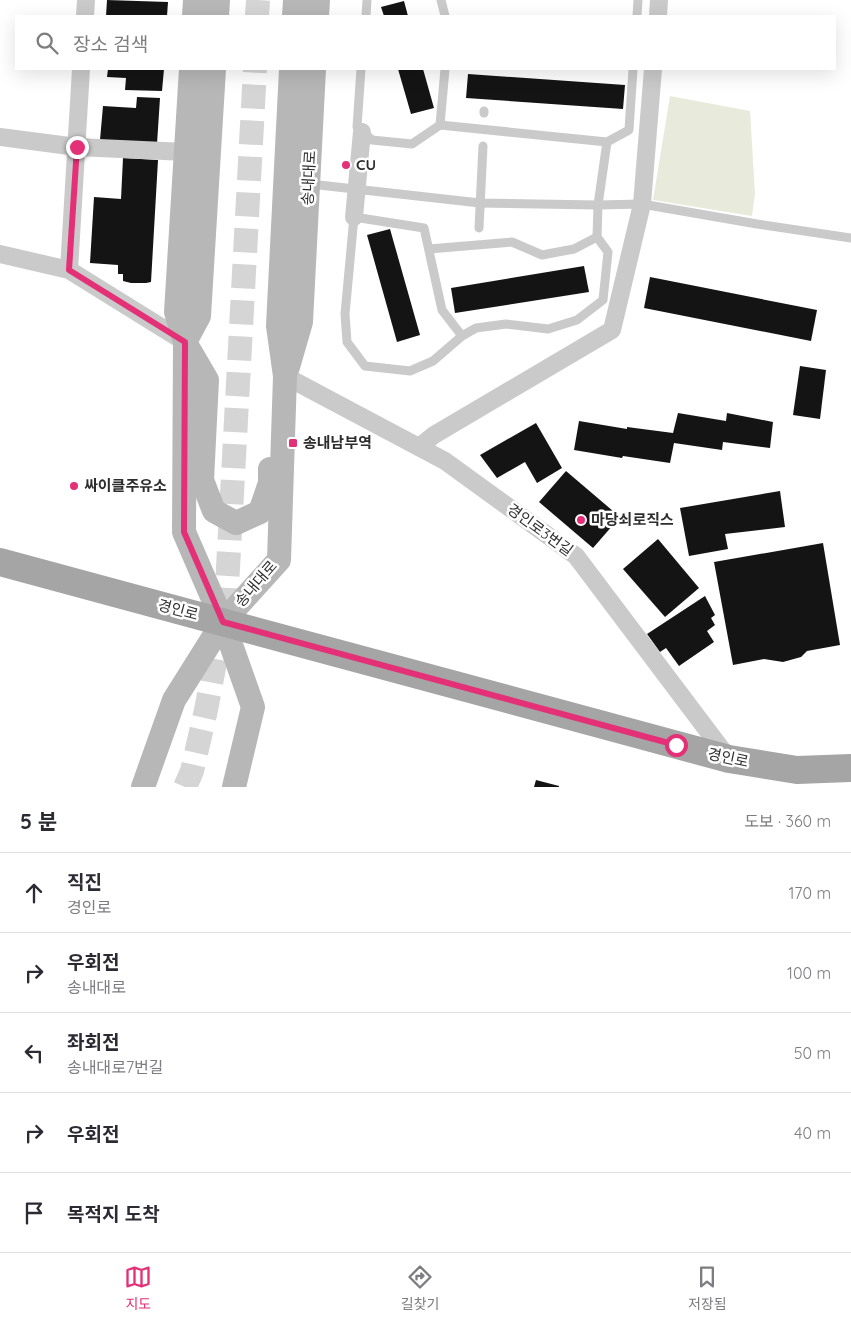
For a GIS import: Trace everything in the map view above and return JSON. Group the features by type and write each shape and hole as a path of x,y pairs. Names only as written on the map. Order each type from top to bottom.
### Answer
{"main road":[{"name":"경인로","path":"0,562 729,759 797,770 851,768"}],"street":[{"path":"84,15 86,0"},
{"path":"194,15 195,0"},
{"path":"217,15 218,0"},
{"path":"294,15 295,0"},
{"path":"317,15 318,0"},
{"path":"658,15 659,0"},
{"path":"69,270 81,70"},
{"name":"송내대로","path":"191,70 176,312 185,342 184,532 223,622 279,560 285,376 278,326 292,70"},
{"name":"송내대로","path":"185,342 199,316 214,70"},
{"name":"송내대로","path":"285,376 301,322 314,70"},
{"path":"419,448 434,434 612,330 642,204 653,70"},
{"path":"354,216 362,132"},
{"path":"0,137 77,147 186,152"},
{"path":"0,254 69,270 185,342 207,380 202,480 214,511 236,523 260,512 270,483 273,396 285,376"},
{"name":"경인로3번길","path":"285,376 445,461 576,556 729,759"},
{"path":"142,787 174,700 223,622"},
{"path":"223,622 253,707 234,787"}],"lane":[{"path":"366,15 367,0"},
{"path":"441,0 445,15"},
{"path":"637,15 638,0"},
{"path":"361,70 357,127 372,140 412,144 440,125 607,142 629,130 633,70"},
{"path":"440,125 445,70"},
{"path":"462,336 442,310 424,228 354,216 345,314 347,342 365,366 410,371 433,361 462,336 476,328 506,324 548,329 577,320 603,300 608,252 597,238 598,205 607,142"},
{"path":"479,228 482,146"},
{"path":"308,184 480,203 642,204 851,238"},
{"path":"428,250 512,242 542,255 574,248 597,238"}],"green space":[{"path":"670,96 750,111 755,194 752,216 653,200"}],"building":[{"path":"107,0 168,2 167,15 106,15"},
{"path":"404,1 408,15 384,15 381,7"},
{"path":"108,70 164,70 162,91 125,90 126,78 107,77"},
{"path":"398,70 423,70 434,108 411,114"},
{"path":"468,74 625,85 623,109 466,98"},
{"path":"137,97 160,98 157,144 100,140 103,106 136,108"},
{"path":"123,158 158,160 151,282 131,283 123,281 123,274 118,274 118,265 90,263 94,197 121,199"},
{"path":"390,229 420,335 397,342 367,235"},
{"path":"584,266 589,292 455,313 451,288"},
{"path":"650,277 817,310 811,341 644,308"},
{"path":"800,366 826,370 820,419 793,415"},
{"path":"678,413 726,421 727,413 773,422 770,448 723,442 722,450 674,443 670,463 574,450 579,421 627,429 627,427 673,433"},
{"path":"536,423 562,468 537,483 525,462 497,478 480,455"},
{"path":"566,471 620,517 593,548 539,502"},
{"path":"780,491 785,527 725,534 728,549 689,556 680,508"},
{"path":"658,539 699,588 665,617 623,569"},
{"path":"823,543 840,645 807,651 801,657 783,662 764,659 733,665 714,562"},
{"path":"705,596 715,615 711,618 715,625 707,631 714,642 679,666 666,648 660,652 647,634"},
{"path":"536,780 559,786 559,787 534,787"}],"tunnel":[{"path":"257,15 258,0"},
{"path":"185,787 192,771 206,710 226,605 255,70"}],"place":[{"name":"CU","path":"346,165"},
{"name":"송내남부역","path":"293,443"},
{"name":"싸이클주유소","path":"74,486"},
{"name":"마당쇠로직스","path":"581,520"}],"route":[{"path":"77,147 69,270 185,342 184,532 223,622 676,745"}]}
